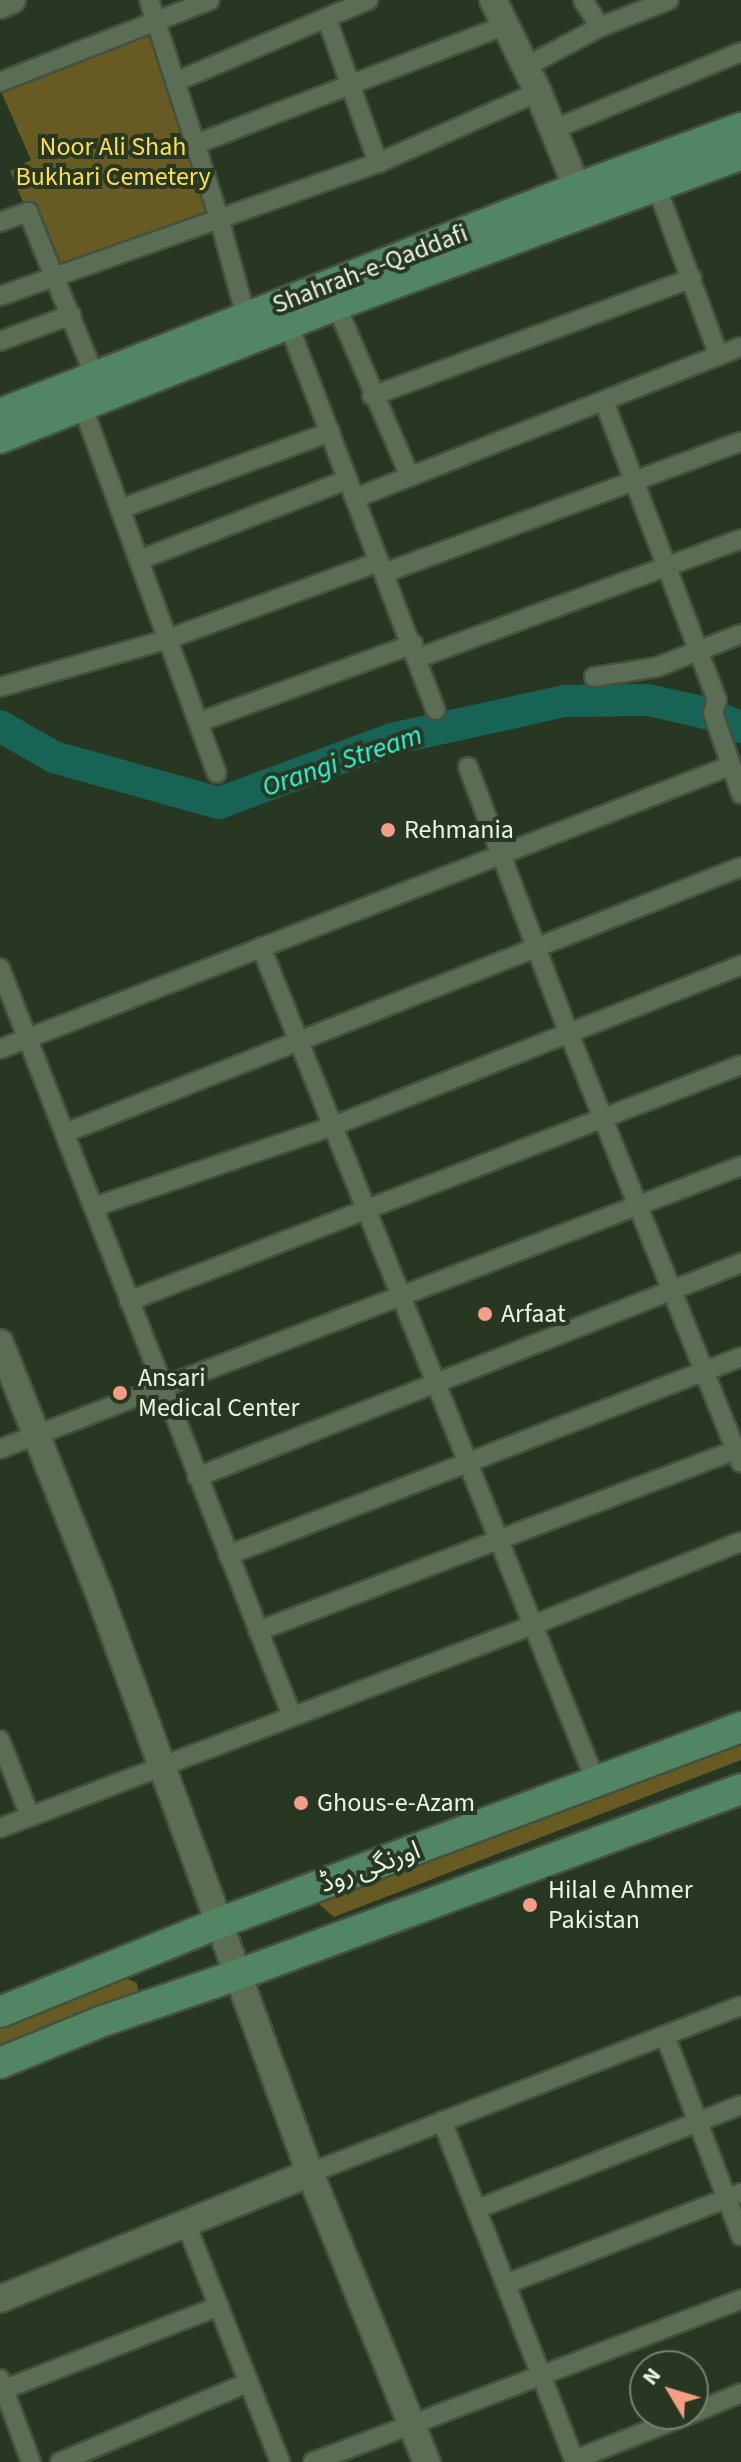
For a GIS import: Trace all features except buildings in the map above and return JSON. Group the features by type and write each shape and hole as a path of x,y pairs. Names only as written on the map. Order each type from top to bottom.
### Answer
{"main road":[{"path":"0,5 12,0"},
{"path":"493,0 538,92 577,188"},
{"name":"Shahrah-e-Qaddafi","path":"0,414 577,188 741,128"},
{"name":"Shahrah-e-Qaddafi","path":"0,438 336,305 741,154"},
{"path":"0,1343 222,1922 310,2173 427,2462"},
{"name":"اورنگی روڈ","path":"0,2012 222,1922 741,1727"},
{"path":"0,2063 100,2022 240,1974 741,1789"},
{"path":"0,2299 310,2173"}],"street":[{"path":"149,0 219,218 246,317"},
{"path":"0,82 210,0"},
{"path":"175,82 368,0"},
{"path":"583,0 600,27"},
{"path":"525,67 600,27 669,0"},
{"path":"327,19 378,163"},
{"path":"196,144 504,26"},
{"path":"552,130 741,52"},
{"path":"0,296 378,163 538,92"},
{"path":"656,185 719,356"},
{"path":"0,222 28,212 95,377"},
{"path":"372,396 692,278"},
{"path":"336,305 372,396 410,477"},
{"path":"0,341 71,315"},
{"path":"289,326 436,710"},
{"path":"355,498 741,347"},
{"path":"604,401 717,700 713,713 741,794"},
{"path":"82,405 217,773"},
{"path":"120,509 330,432"},
{"path":"0,687 168,639 635,482 741,442"},
{"path":"139,560 346,480"},
{"path":"199,722 741,539"},
{"path":"594,677 657,667 741,634"},
{"path":"258,1631 498,1540 739,1454 568,1031 468,767"},
{"path":"0,1049 501,854 732,771"},
{"path":"65,1133 741,867"},
{"path":"261,947 596,1782"},
{"path":"94,1207 333,1126 741,965"},
{"path":"0,968 292,1716"},
{"path":"129,1301 365,1207 741,1065"},
{"path":"0,1449 741,1166"},
{"path":"197,1477 741,1263"},
{"path":"228,1555 741,1357"},
{"path":"0,1828 533,1625 741,1542"},
{"path":"1,1744 30,1816"},
{"path":"310,2173 741,2006"},
{"path":"665,2035 698,2122 734,2196 741,2236"},
{"path":"477,2209 741,2105"},
{"path":"442,2121 574,2461 650,2430"},
{"path":"506,2284 734,2196"},
{"path":"186,2224 280,2462"},
{"path":"313,2462 741,2299"},
{"path":"31,2462 1,2386 219,2306"},
{"path":"60,2462 249,2382"},
{"path":"709,2406 741,2393"}],"green space":[{"name":"Noor Ali Shah Bukhari Cemetery","path":"154,24 219,218 54,276 10,171 31,160 0,89"},
{"path":"741,1735 741,1760 334,1917 320,1905 323,1898"},
{"path":"122,1977 137,1983 138,1991 131,1998 0,2048 0,2024"}],"waterway":[{"name":"Orangi Stream","path":"0,726 54,757 219,803 392,739 565,701 648,700 706,713 741,727"}],"place":[{"name":"Rehmania","path":"388,830"},
{"name":"Arfaat","path":"485,1314"},
{"name":"Ansari Medical Center","path":"120,1393"},
{"name":"Ghous-e-Azam","path":"301,1803"},
{"name":"Hilal e Ahmer Pakistan","path":"530,1905"}]}
